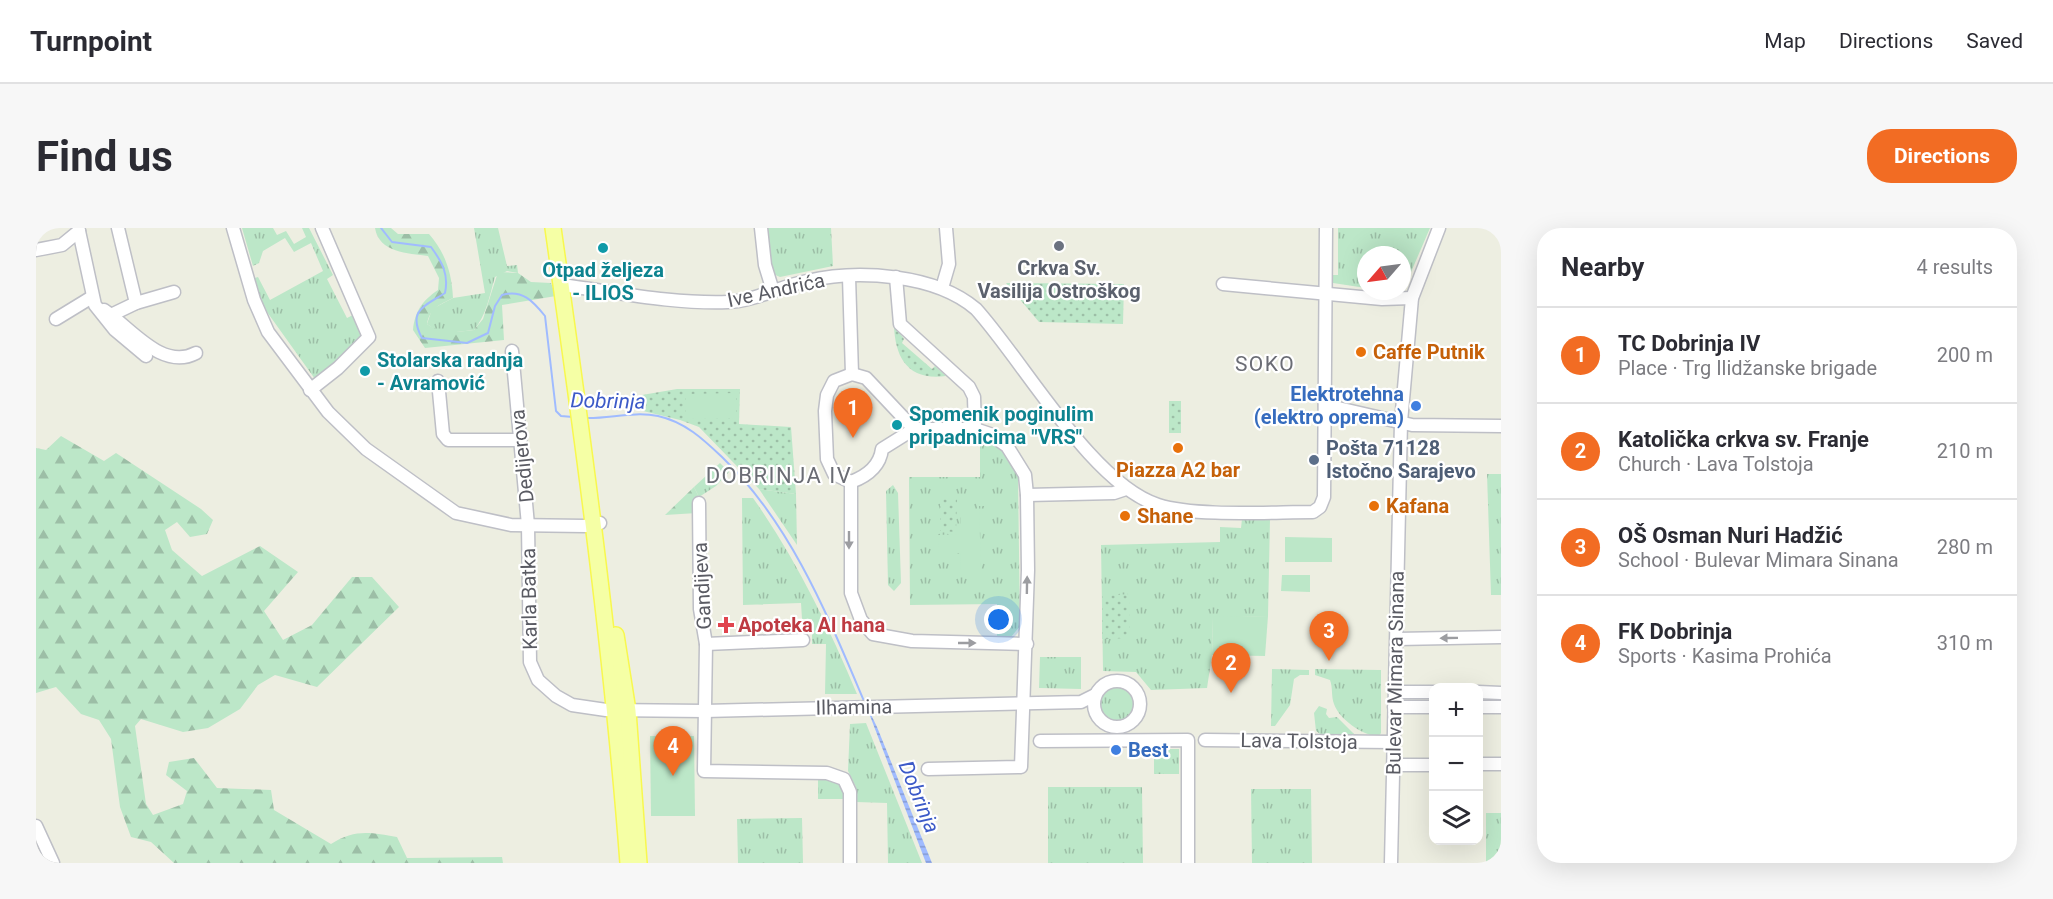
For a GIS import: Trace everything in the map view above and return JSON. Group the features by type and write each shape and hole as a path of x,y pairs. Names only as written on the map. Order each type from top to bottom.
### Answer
{"main road":[{"path":"553,228 580,430 596,524 639,863"},
{"path":"621,711 628,863"}],"street":[{"path":"118,228 136,303"},
{"path":"233,228 260,316 280,350 346,432 456,513 493,523 596,524"},
{"path":"310,390 338,368 369,337 322,228"},
{"path":"761,228 765,265 773,291"},
{"path":"942,288 949,264 946,228"},
{"path":"1326,228 1325,405 1412,425 1501,426"},
{"name":"Bulevar Mimara Sinana","path":"1391,863 1401,423 1412,298 1439,228"},
{"path":"36,250 62,245 80,229"},
{"path":"80,229 94,301 115,330 146,356"},
{"path":"849,277 852,374"},
{"name":"Ive Andrića","path":"561,285 702,302 730,302 810,280 849,277 896,277 942,288 965,300 976,309 1100,466 1125,489 1151,502 1180,510 1315,511 1320,507 1324,497 1325,405"},
{"path":"896,277 900,324 969,387 974,397 975,429"},
{"path":"1223,284 1382,299 1412,298"},
{"path":"111,315 136,303 174,292"},
{"path":"94,301 165,357 182,359 196,352"},
{"path":"56,319 94,301"},
{"name":"Dedijerova","path":"512,351 528,525"},
{"path":"851,482 838,477 828,466 825,411 831,384 838,378 852,374 873,383 882,397 915,429"},
{"path":"438,381 443,434 448,440 519,441"},
{"path":"851,482 874,468 880,459 882,449 915,429 975,429 997,438 1013,452 1025,475 1027,495 1026,644 1022,767 928,769"},
{"path":"851,482 851,593 861,620 873,634 912,641 1026,644"},
{"path":"1027,495 1114,494 1125,489"},
{"name":"Gandijeva","path":"699,503 700,609 706,644 803,640"},
{"name":"Karla Batka","path":"528,525 527,607 530,662 533,671 547,689 572,705 621,711"},
{"path":"1397,639 1501,637"},
{"path":"706,644 704,771 827,773 844,779 850,792 850,863"},
{"path":"1094,710 1095,695 1099,688 1110,681 1129,683 1140,698 1138,714 1146,737"},
{"path":"1395,692 1429,692"},
{"path":"1483,692 1501,693"},
{"name":"Ilhamina","path":"621,711 1081,702 1095,695"},
{"path":"1081,702 1094,710 1106,725 1125,726 1146,737"},
{"path":"1394,707 1429,707"},
{"path":"1483,707 1501,707"},
{"path":"1125,726 1138,714"},
{"path":"1040,741 1146,737 1188,740 1188,863"},
{"name":"Lava Tolstoja","path":"1205,740 1394,742"},
{"path":"1483,764 1501,764"},
{"path":"1393,765 1429,765"},
{"path":"36,826 52,863"}],"green space":[{"path":"242,228 273,228 277,235 286,231 294,244 306,237 302,228 309,228 333,275 327,279 347,318 353,315 362,332 359,341 315,379 262,305 252,279 258,277 270,300 323,271 311,243 294,252 285,238 263,251 259,263 253,266"},
{"path":"375,228 391,228 398,234 429,234 439,248 449,272 453,298 439,305 430,314 427,324 438,330 449,332 474,330 483,319 498,272 518,273 531,282 551,283 556,296 502,305 504,340 425,348 413,330 414,323 420,307 438,290 439,278 428,256 388,247 382,243"},
{"path":"474,228 498,228 507,266 517,265 518,273 507,271 495,277 485,311 474,330 448,333 437,331 427,324 432,309 453,298 485,293"},
{"path":"767,228 831,228 833,266 780,277 773,274"},
{"path":"1338,228 1430,228 1411,272 1411,246 1357,246 1357,287 1333,283 1332,275 1338,275"},
{"path":"1006,283 1124,284 1123,324 1039,322"},
{"path":"894,325 904,339 902,343 932,369 935,366 946,376 922,375 906,365 897,348"},
{"path":"677,389 740,389 739,424 791,427 796,494 759,489 699,427 639,410 642,395"},
{"path":"736,393 736,418 686,419 686,394"},
{"path":"1169,401 1181,401 1181,433 1169,433"},
{"path":"61,436 104,461 116,453 201,509 213,520 207,534 190,537 177,522 165,530 172,550 202,576 260,546 298,572 264,611 283,640 312,625 352,577 372,577 399,607 317,687 275,675 258,685 240,709 208,728 183,732 141,719 135,726 146,804 153,815 183,804 187,791 166,775 169,762 194,758 217,788 271,790 274,810 331,844 355,834 379,834 397,837 407,858 502,857 503,863 174,863 151,842 131,837 120,807 111,739 99,720 81,714 56,687 36,693 36,448 46,450"},
{"path":"980,436 994,440 1005,450 1018,477 1020,626 1011,637 997,637 997,604 910,605 909,477 980,477"},
{"path":"720,463 729,472 716,486 699,497 694,487"},
{"path":"1487,474 1501,474 1501,595 1491,595"},
{"path":"893,485 898,493 901,583 894,591 888,585 886,491"},
{"path":"977,486 991,486 992,506 979,506 981,569 961,570 960,553 939,553 938,535 961,534 961,515 977,515"},
{"path":"694,487 699,497 697,513 665,515"},
{"path":"759,489 796,494 797,545"},
{"path":"940,497 957,497 956,532 940,531"},
{"path":"742,498 753,498 769,521 823,618 857,694 825,694 826,644 812,644 812,619 802,619 801,603 743,605"},
{"path":"1242,519 1270,519 1268,616 1213,618 1212,655 1207,688 1151,690 1136,672 1103,671 1101,545 1220,542 1220,527 1241,528"},
{"path":"1285,537 1332,538 1332,562 1285,562"},
{"path":"1282,575 1310,575 1310,592 1281,591"},
{"path":"1129,594 1130,638 1102,639 1102,596"},
{"path":"1268,616 1265,656 1212,655 1213,617"},
{"path":"1040,657 1081,657 1081,689 1039,688"},
{"path":"1272,669 1309,670 1309,675 1300,675 1294,679 1290,705 1275,726 1271,726"},
{"path":"1315,669 1381,670 1381,733 1379,736 1366,734 1346,721 1334,704 1330,680 1315,675"},
{"path":"1118,687 1130,692 1135,704 1130,716 1118,721 1106,716 1101,704 1106,692"},
{"path":"1319,706 1327,709 1326,714 1329,718 1337,717 1354,734 1323,736 1316,731 1314,713"},
{"path":"866,723 922,863 888,863 887,803 856,802 856,787 848,771 850,724"},
{"path":"650,736 694,736 695,816 651,816"},
{"path":"1154,749 1179,749 1179,774 1154,774"},
{"path":"818,776 841,781 846,796 843,799 818,799"},
{"path":"1048,787 1142,787 1143,863 1048,863"},
{"path":"1251,789 1311,789 1312,863 1252,863"},
{"path":"1486,813 1501,813 1501,863 1486,863"},
{"path":"802,818 803,863 738,863 737,819"}],"water":[{"name":"Dobrinja","path":"864,700 877,727 932,863 926,863"}],"waterway":[{"name":"Dobrinja","path":"381,228 392,242 431,247 444,269 445,293 425,306 417,315 416,321 422,338 467,343 488,333 495,306 502,295 521,295 536,306 545,316 556,411 561,416 573,417"},
{"name":"Dobrinja","path":"585,418 639,414 658,416 677,422 693,432 722,457 768,511 805,571 864,701"}],"place":[{"name":"Crkva Sv. Vasilija Ostroškog","path":"1059,246"},
{"name":"Otpad željeza - ILIOS","path":"603,248"},
{"name":"Caffe Putnik","path":"1361,352"},
{"name":"Stolarska radnja - Avramović","path":"365,371"},
{"name":"Elektrotehna (elektro oprema)","path":"1416,406"},
{"name":"Spomenik poginulim pripadnicima \"VRS\"","path":"897,425"},
{"name":"TC Dobrinja IV","path":"853,438"},
{"name":"Piazza A2 bar","path":"1178,448"},
{"name":"Pošta 71128 Istočno Sarajevo","path":"1314,460"},
{"name":"Kafana","path":"1374,506"},
{"name":"Shane","path":"1125,516"},
{"name":"Apoteka Al hana","path":"726,625"},
{"name":"OŠ Osman Nuri Hadžić","path":"1329,661"},
{"name":"Katolička crkva sv. Franje","path":"1231,693"},
{"name":"Best","path":"1116,750"},
{"name":"FK Dobrinja","path":"673,776"}],"district":[{"name":"SOKO","path":"1265,364"},
{"name":"DOBRINJA IV","path":"779,475"}]}
